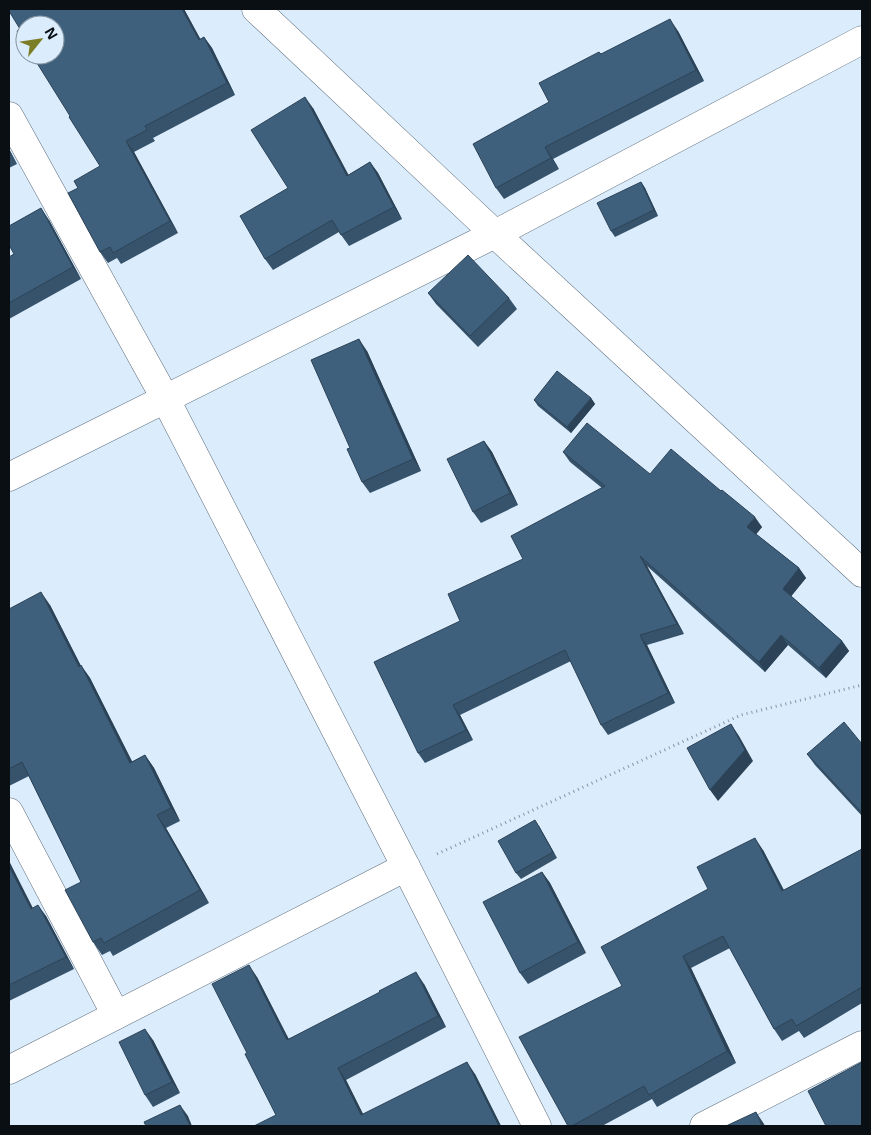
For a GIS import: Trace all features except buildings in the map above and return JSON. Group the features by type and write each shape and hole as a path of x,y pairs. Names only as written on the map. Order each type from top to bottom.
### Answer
{"street":[{"path":"256,9 495,234 862,573"},
{"path":"9,477 495,234 862,40"},
{"path":"9,116 165,398 537,1126"},
{"path":"9,812 116,1015"},
{"path":"9,1070 406,867"},
{"path":"704,1126 862,1045"}],"path":[{"path":"406,867 741,715 862,685"}]}
